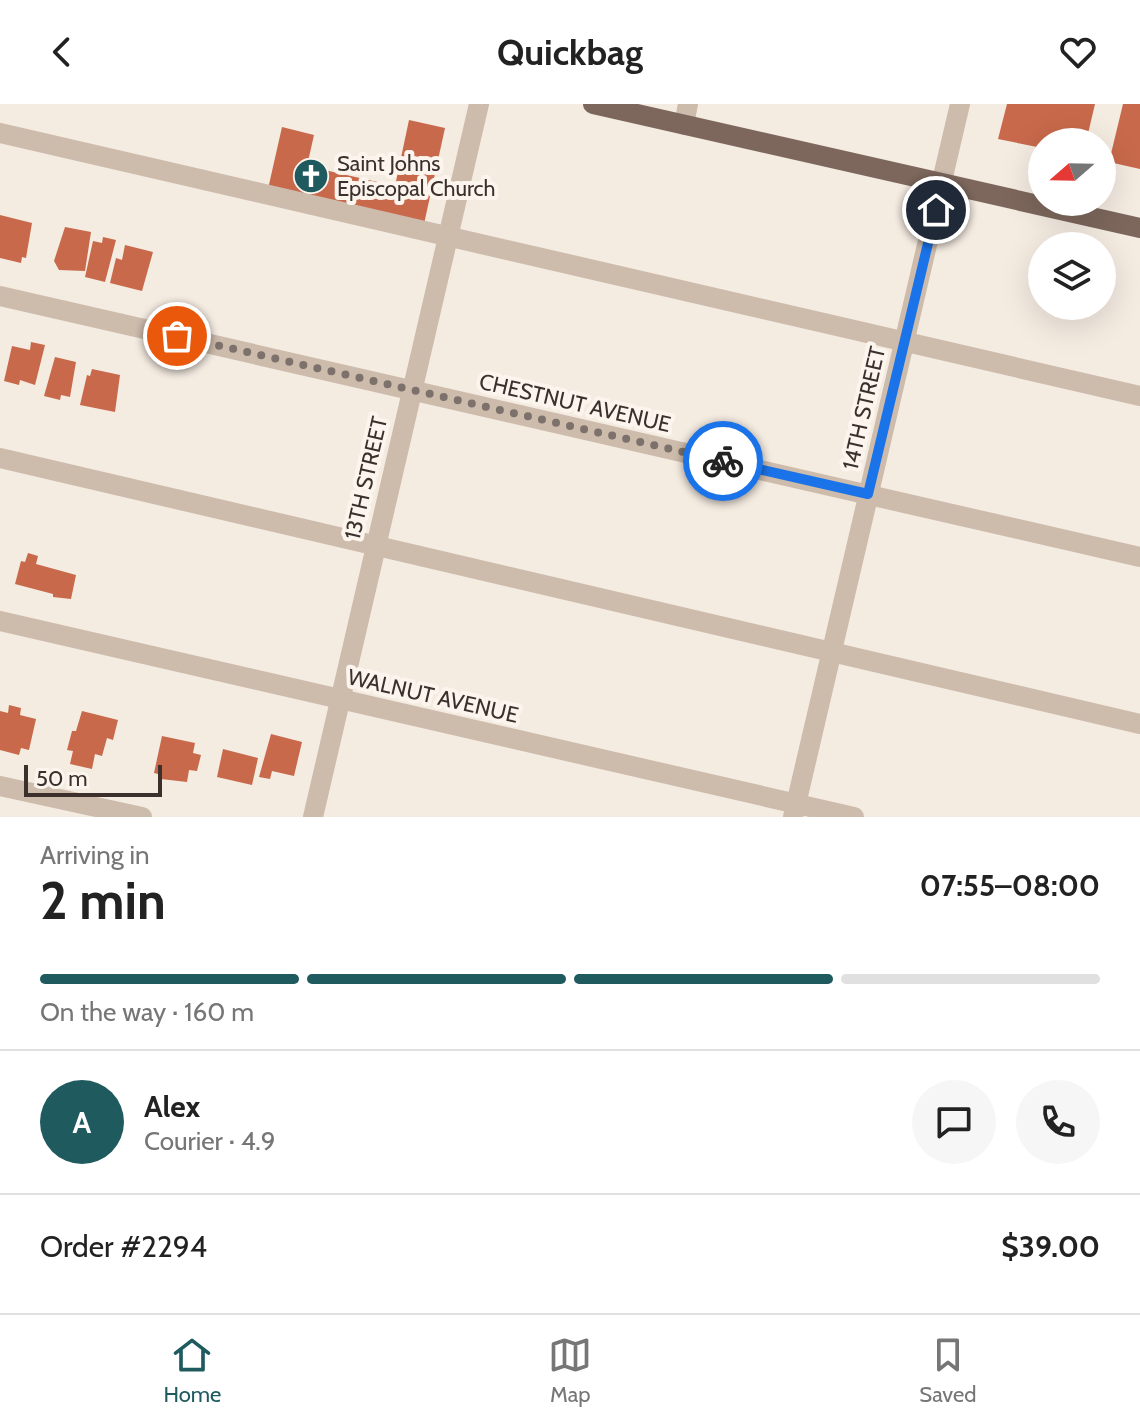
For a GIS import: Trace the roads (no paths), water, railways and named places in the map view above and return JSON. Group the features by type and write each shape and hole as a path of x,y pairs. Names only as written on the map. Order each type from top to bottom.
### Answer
{"main road":[{"path":"593,104 1140,228"}],"street":[{"name":"13TH STREET","path":"313,817 479,104"},
{"path":"684,125 688,104"},
{"name":"14TH STREET","path":"794,810 960,104"},
{"path":"0,133 1140,396"},
{"name":"CHESTNUT AVENUE","path":"0,296 1140,557"},
{"path":"0,458 1140,724"},
{"name":"WALNUT AVENUE","path":"0,621 794,810 854,817"},
{"path":"0,786 142,817"}],"place":[{"name":"Saint Johns Episcopal Church","path":"311,176"}]}
